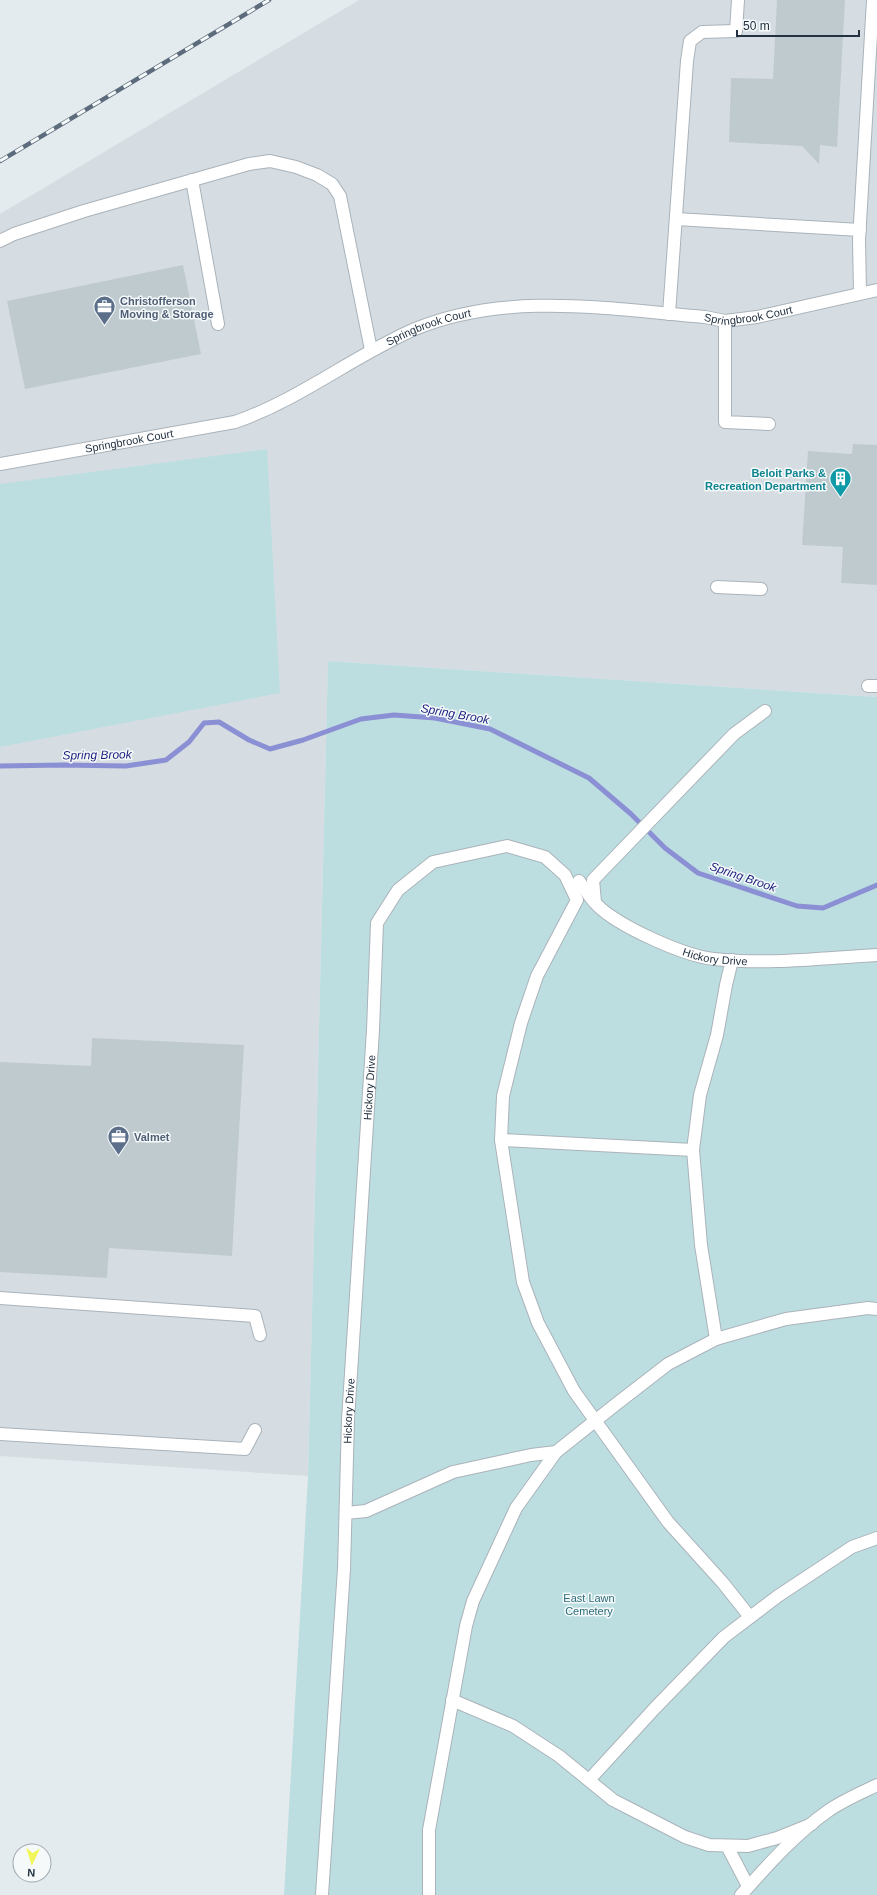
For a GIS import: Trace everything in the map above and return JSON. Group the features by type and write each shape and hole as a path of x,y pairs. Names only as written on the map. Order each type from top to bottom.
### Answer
{"street":[{"path":"669,314 687,61 690,41 702,32 736,31 738,0"},
{"path":"860,293 860,230 873,0"},
{"path":"0,241 14,234 84,211 248,164 270,161 310,172 332,184 340,196 371,350"},
{"path":"192,180 218,324"},
{"path":"676,220 860,230"},
{"name":"Springbrook Court","path":"0,464 235,422 260,413 371,350 416,329 449,318 477,311 508,306 535,304 669,314 725,321 757,317 877,290"},
{"path":"725,321 725,422 769,424"},
{"path":"717,587 762,589"},
{"path":"595,904 593,880 734,734 765,711"},
{"name":"Hickory Drive","path":"322,1895 344,1569 348,1420 374,1030 377,923 398,890 433,862 507,846 545,857 565,875 577,900 537,976 520,1023 503,1096 501,1140"},
{"name":"Hickory Drive","path":"579,880 595,904 632,930 712,959 772,960 877,955"},
{"path":"716,1339 701,1245 692,1150 700,1095 717,1035 732,960"},
{"path":"692,1150 501,1140 526,1289 538,1324 574,1391 668,1522 723,1583 750,1617"},
{"path":"0,1298 255,1316 260,1335"},
{"path":"429,1895 429,1830 466,1626 473,1601 516,1508 556,1452 668,1364 716,1339 786,1319 877,1309"},
{"path":"0,1434 245,1449 255,1430"},
{"path":"346,1509 366,1511 453,1472 531,1455 556,1452"},
{"path":"589,1780 655,1708 718,1643 778,1596 852,1547 877,1538"},
{"path":"452,1700 513,1726 559,1756 613,1800 685,1837 709,1844 748,1846 777,1838 812,1824"},
{"path":"727,1846 745,1891 765,1868 828,1811 877,1785"}],"shaded area":[{"path":"359,0 877,0 877,697 328,661 308,1476 0,1456 0,214"}],"green space":[{"path":"267,449 280,693 0,747 0,484"},
{"name":"East Lawn Cemetery","path":"328,661 877,697 877,1895 284,1895 308,1476"}],"building":[{"path":"777,0 845,0 837,147 820,145 819,164 802,146 729,142 731,78 773,79"},
{"name":"Christofferson Moving & Storage","path":"183,265 201,354 25,389 7,301"},
{"name":"Beloit Parks & Recreation Department","path":"853,444 877,445 877,585 841,583 843,547 802,545 808,451 852,454"},
{"name":"Valmet","path":"92,1038 244,1045 232,1256 109,1248 107,1278 0,1272 0,1062 91,1066"}],"waterway":[{"name":"Spring Brook","path":"0,766 126,766 166,760 189,742 204,723 219,722 249,740 270,749 303,740 361,719 394,715 435,718 490,729 589,778 631,814 665,848 698,873 797,906 823,908 877,885"}],"railway":[{"path":"0,161 269,0"}],"place":[{"name":"Christofferson Moving & Storage","path":"104,326"},
{"name":"Beloit Parks & Recreation Department","path":"841,498"},
{"name":"Valmet","path":"119,1156"}]}
